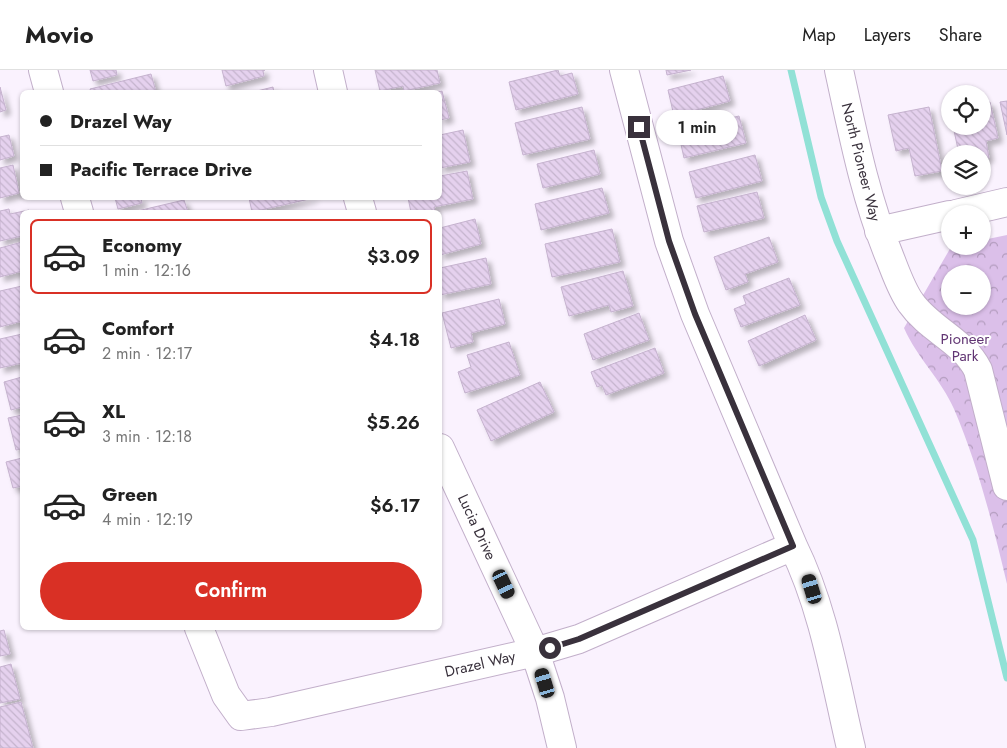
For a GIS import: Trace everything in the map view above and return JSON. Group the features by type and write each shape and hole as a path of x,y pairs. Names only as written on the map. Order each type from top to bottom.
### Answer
{"street":[{"path":"43,70 48,90"},
{"path":"328,70 333,90"},
{"path":"624,70 669,241 695,314 793,546 808,576 820,615 851,748"},
{"name":"North Pioneer Way","path":"839,70 865,190 879,231 910,302 918,313 958,343 972,358 978,370 1007,486"},
{"path":"991,206 1007,202"},
{"path":"879,231 941,217"},
{"name":"Lucia Drive","path":"442,452 535,652 550,698 562,748"},
{"name":"Drazel Way","path":"200,630 226,694 241,716 271,712 535,652 579,639 793,546"}],"green space":[{"name":"Pioneer Park","path":"1007,235 1007,584 984,495 963,430 949,398 915,349 904,328 946,255 991,255 991,238"}],"building":[{"path":"90,70 116,70 117,75 93,81"},
{"path":"222,70 265,70 263,71 264,76 226,86"},
{"path":"375,70 437,70 440,83 408,90 404,90 403,86 380,90"},
{"path":"558,70 560,76 572,73 578,94 516,110 509,82"},
{"path":"666,70 691,70 667,75"},
{"path":"151,74 155,90 90,90"},
{"path":"723,76 730,101 674,116 668,90"},
{"path":"0,87 6,110 0,112"},
{"path":"273,87 274,90 261,90"},
{"path":"442,91 449,118 442,120"},
{"path":"1007,101 1007,135 1000,102"},
{"path":"991,106 998,138 986,141 987,145 957,145 955,135 991,135"},
{"path":"582,107 590,139 523,155 515,123"},
{"path":"929,107 941,171 915,176 909,148 896,151 888,115"},
{"path":"739,116 746,143 684,158 678,131"},
{"path":"463,130 470,162 442,168 442,135"},
{"path":"9,135 14,156 0,160 0,137"},
{"path":"594,150 600,174 543,188 537,164"},
{"path":"755,155 762,181 696,198 689,172"},
{"path":"13,165 19,193 0,198 0,168"},
{"path":"467,171 473,199 434,207 435,210 411,210 408,200 442,200 442,176"},
{"path":"602,188 609,213 541,230 535,204"},
{"path":"757,192 764,218 704,232 697,206"},
{"path":"116,200 141,200 142,203 118,209"},
{"path":"184,200 187,210 142,210"},
{"path":"249,200 305,200 261,210 252,210"},
{"path":"9,209 10,214 20,212 20,236 0,241 0,211"},
{"path":"475,219 481,244 442,254 442,227"},
{"path":"612,229 620,262 552,277 545,244"},
{"path":"769,237 778,262 745,274 748,282 726,290 714,257"},
{"path":"20,243 20,272 0,277 0,248"},
{"path":"486,258 491,284 442,295 442,268"},
{"path":"623,271 633,306 611,312 609,305 569,316 561,287"},
{"path":"789,278 800,305 741,327 734,309 746,304 743,296"},
{"path":"20,286 20,322 0,327 0,291"},
{"path":"499,299 505,324 471,333 473,342 451,348 442,313"},
{"path":"639,313 649,340 593,360 584,334"},
{"path":"805,315 816,340 759,366 748,341"},
{"path":"20,334 20,363 0,368 0,339"},
{"path":"509,342 520,375 465,393 458,372 471,367 467,355"},
{"path":"655,348 664,373 606,395 602,385 597,387 591,372"},
{"path":"20,378 20,408 11,410 4,382"},
{"path":"540,382 554,412 491,441 477,410"},
{"path":"20,415 20,449 16,450 8,418"},
{"path":"20,458 20,486 13,488 6,462"},
{"path":"4,630 10,654 0,656 0,631"},
{"path":"11,664 20,699 0,703 0,667"},
{"path":"21,702 33,748 0,748 0,707"}],"waterway":[{"path":"791,70 821,197 837,241 973,540 1007,678"}],"route":[{"path":"550,648 579,639 793,546 695,314 669,241 639,127"}]}
